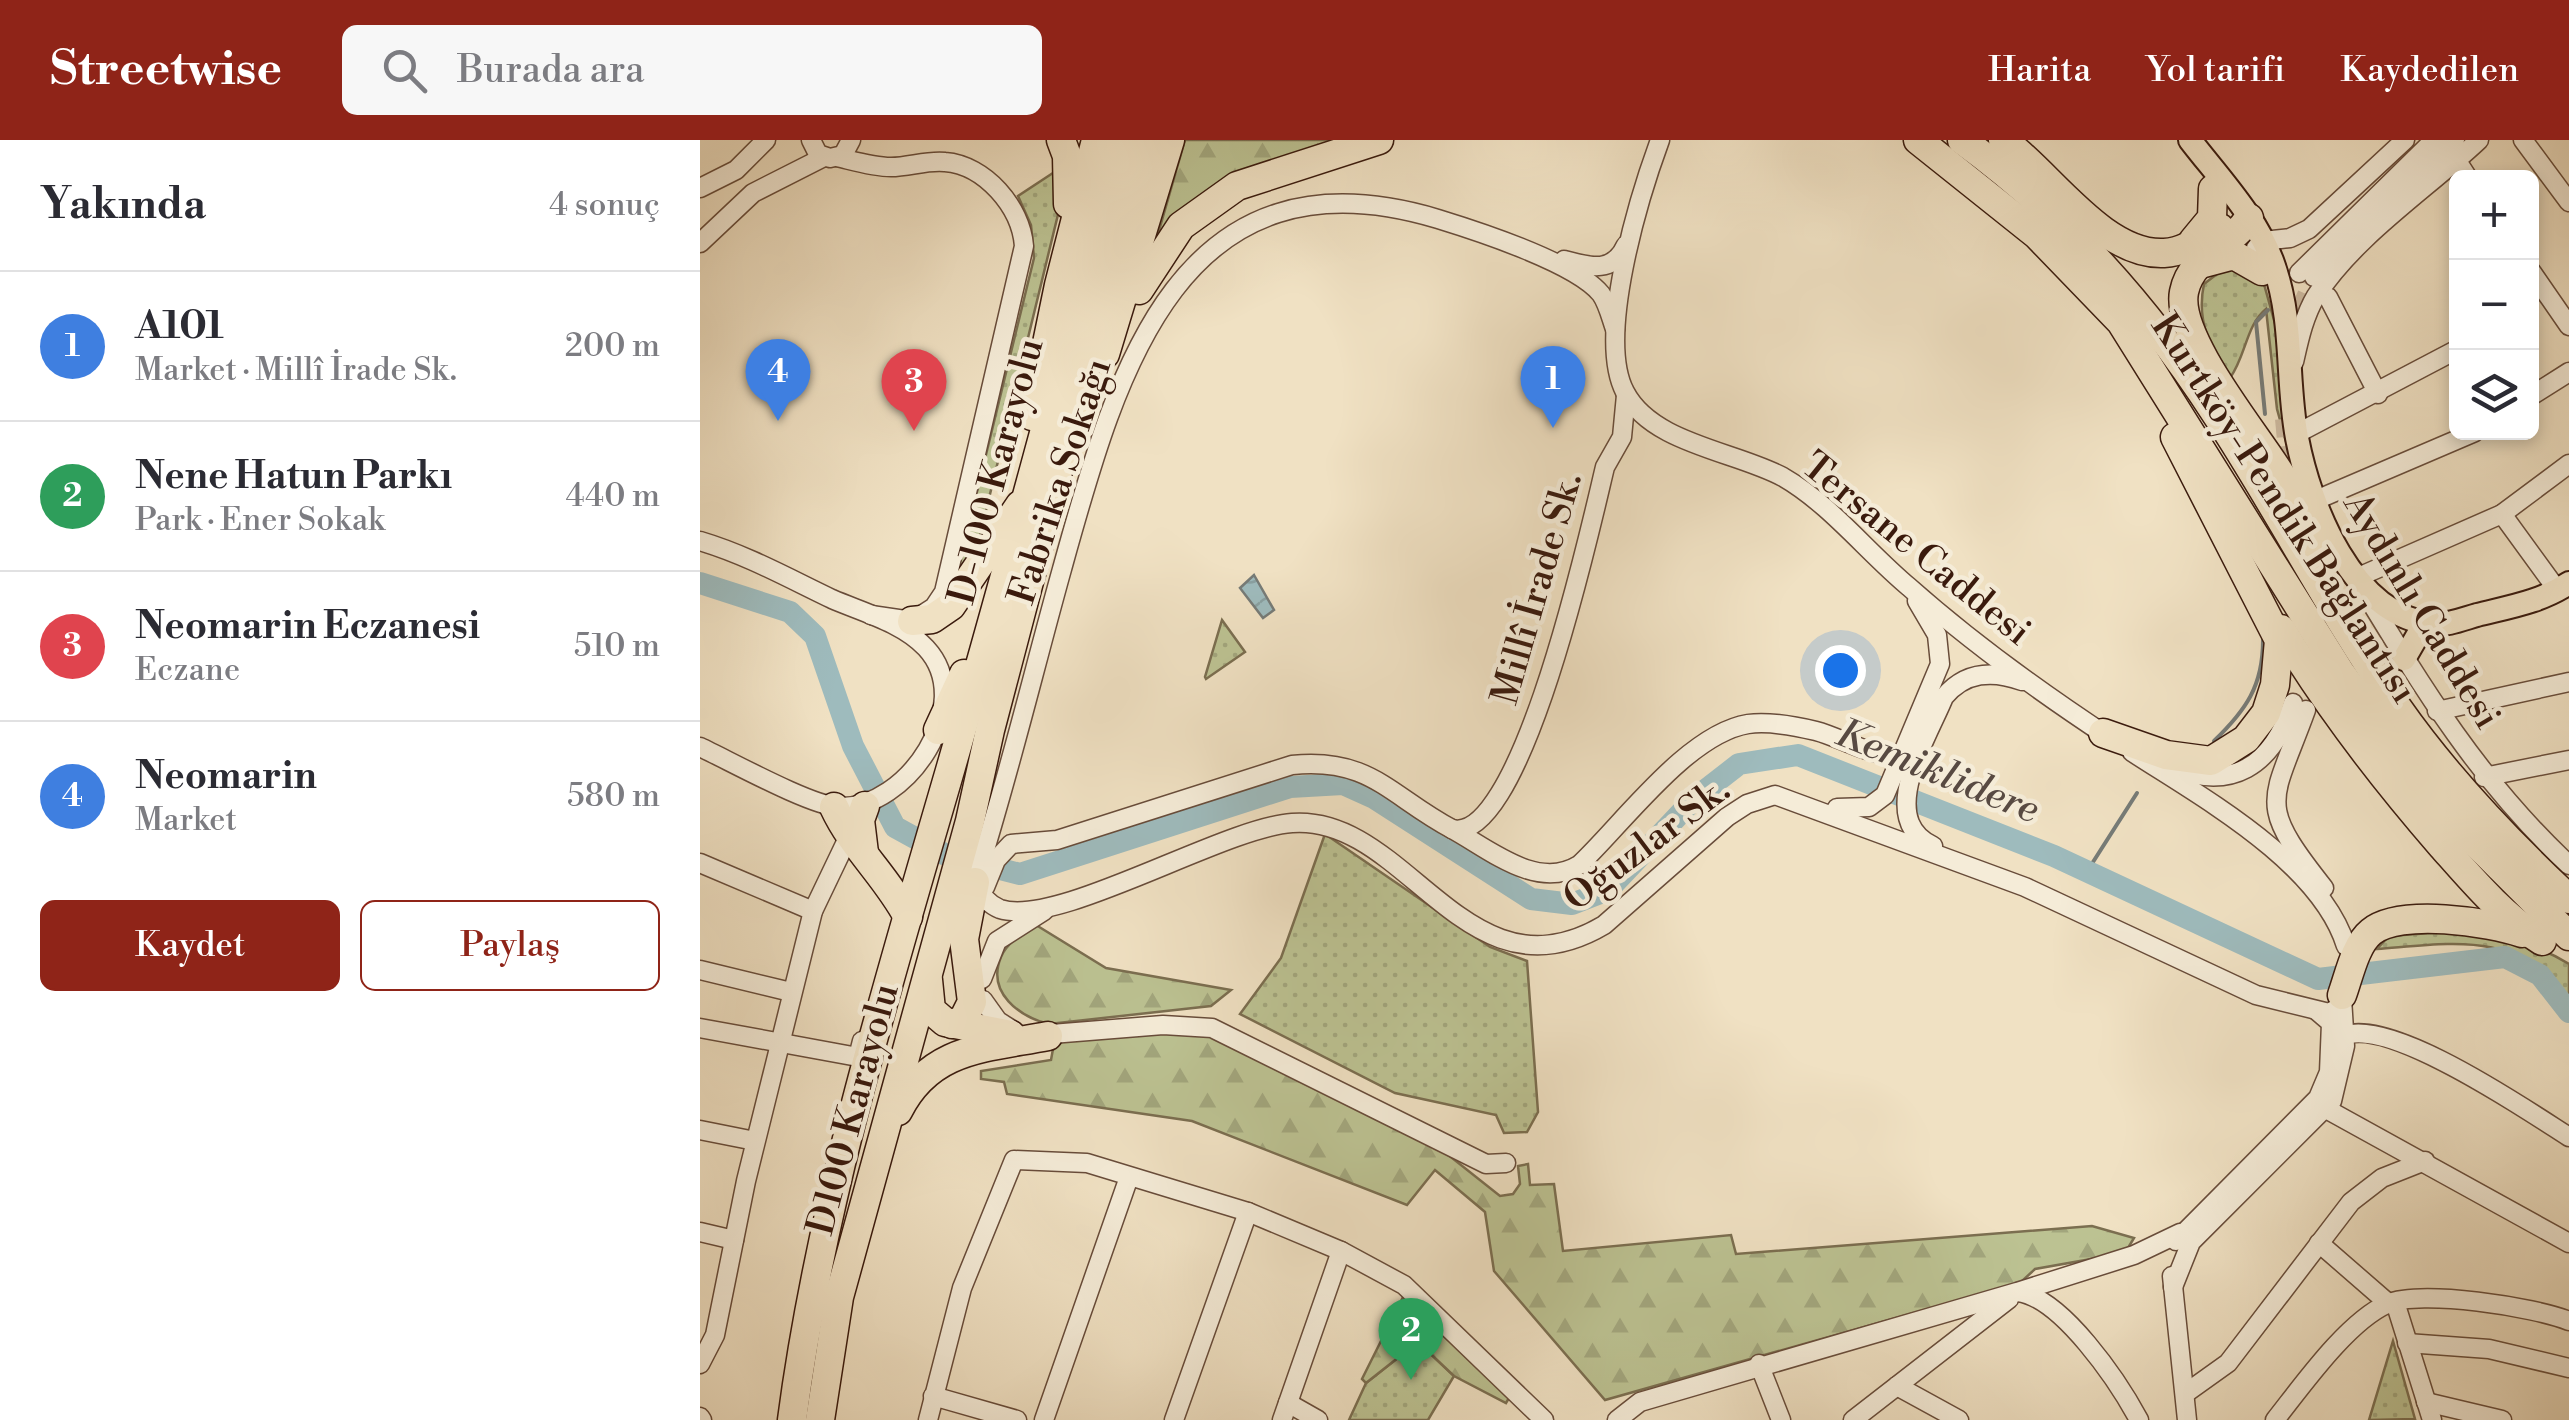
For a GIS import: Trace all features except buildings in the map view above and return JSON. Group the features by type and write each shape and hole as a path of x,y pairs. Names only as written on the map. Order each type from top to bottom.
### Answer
{"highway":[{"path":"1058,285 1070,180 1061,140"},
{"path":"1041,492 1030,425 1058,285 1096,140"},
{"name":"D-100 Karayolu","path":"993,836 1041,492 1122,140"},
{"name":"D-100 Karayolu","path":"935,821 1000,596 1041,492 1145,140"},
{"path":"1112,334 1170,140"},
{"path":"912,621 932,619 951,606 1041,492 1112,334 1162,251 1208,204 1236,186 1379,140"},
{"name":"Kurtköy-Pendik Bağlantısı","path":"1918,140 2024,224 2130,335 2340,672 2401,756 2555,939"},
{"name":"Kurtköy-Pendik Bağlantısı","path":"1962,140 2028,191 2101,264 2153,325 2218,416 2398,708 2466,793 2569,899"},
{"path":"2003,140 2122,244 2190,260 2228,255 2246,259 2251,239"},
{"path":"2213,189 2212,218 2190,260 2184,292 2189,327 2280,474 2398,708"},
{"path":"2190,260 2251,239"},
{"path":"2082,282 2130,356 2328,707 2472,880 2520,927 2555,939 2569,955"},
{"path":"2114,740 2166,755 2211,761 2235,750 2266,714 2280,664 2279,640 2222,523"},
{"path":"938,730 1000,596"},
{"path":"865,806 860,839 865,856"},
{"path":"840,820 865,856 906,899"},
{"name":"D100 Karayolu","path":"792,1420 813,1293 906,899 935,821"},
{"name":"D100 Karayolu","path":"820,1420 840,1297 944,910 993,836"},
{"path":"963,1027 972,1002 964,926 978,889"},
{"path":"944,910 928,993 936,1017 963,1027 1048,1036"},
{"path":"2341,1000 2353,946 2384,925 2449,920 2500,926 2555,939"},
{"path":"882,1149 916,1082 952,1055 1048,1036"}],"main road":[{"name":"Aydınlı Caddesi","path":"2175,140 2251,239"},
{"name":"Aydınlı Caddesi","path":"2190,140 2251,239 2290,378 2296,434 2316,500 2356,578"},
{"path":"2356,578 2398,612 2437,625"},
{"path":"2404,659 2418,633 2558,592"}],"street":[{"path":"700,188 736,170 766,140"},
{"path":"700,224 770,171 852,140 877,166"},
{"path":"1626,395 1616,366 1615,329 1621,280 1660,140"},
{"path":"2251,239 2290,238 2310,229 2405,140"},
{"path":"2434,140 2306,275 2455,140"},
{"path":"2290,378 2300,332 2317,295 2374,234 2479,140"},
{"path":"2524,140 2569,202"},
{"path":"700,243 753,193 821,151 877,166 941,162 974,172 1010,206 1024,246 946,586 934,607 912,621 871,615"},
{"path":"2457,161 2463,170"},
{"name":"Fabrika Sokağı","path":"963,1027 983,1000 976,936 978,889 1106,416 1151,322 1188,272 1215,248 1258,222 1306,205 1339,202 1416,213 1520,248 1603,267 1620,257 1640,213"},
{"name":"Fabrika Sokağı","path":"1520,248 1589,283 1605,300 1615,329"},
{"path":"2328,297 2378,394"},
{"path":"2540,301 2569,326"},
{"path":"2296,434 2449,354"},
{"path":"2539,391 2569,372"},
{"name":"Tersane Caddesi","path":"1626,395 1667,429 1781,476 1808,494 1908,587 2041,688 2264,840 2320,901 2353,946"},
{"name":"Millî İrade Sk.","path":"1452,829 1468,829 1488,811 1542,700 1575,595 1605,466 1622,436 1626,395"},
{"path":"2316,500 2455,440"},
{"path":"2356,578 2502,514 2569,464"},
{"path":"2502,514 2558,592"},
{"path":"700,541 768,566 871,615 913,637 934,658 941,690 938,730 928,753 904,778 840,820"},
{"name":"Aydınlı Caddesi","path":"2356,578 2437,711 2484,776 2561,849 2569,866"},
{"path":"1908,587 1941,650 1940,664 1906,762 1906,808 1915,831 1926,843 1995,875"},
{"path":"1793,798 1856,810 1885,795 1944,698 1964,679 1995,675 2041,688"},
{"path":"2437,711 2569,682"},
{"path":"2114,740 2197,776 2237,773 2266,754 2300,706 2282,762 2276,806 2286,838 2341,915 2353,946"},
{"path":"993,836 1058,840 1260,772 1316,762 1368,773 1452,829 1533,872 1558,875 1579,865 1676,767 1736,727 1761,723 1799,728 1906,762"},
{"path":"700,747 840,820 846,842 813,911 700,1364"},
{"path":"2484,776 2569,760"},
{"name":"Oğuzlar Sk.","path":"978,889 1006,910 1058,904 1260,830 1316,823 1361,845 1492,936 1545,945 1581,937 1604,926 1747,804 1768,796 1793,798 1995,875 2120,928 2256,995 2317,1011"},
{"path":"700,863 813,911"},
{"path":"700,1028 858,1056 889,944 906,899"},
{"path":"982,979 988,955 1002,936 1058,904"},
{"path":"700,970 791,992"},
{"path":"983,1000 1005,1027 1048,1036 1140,1026 1212,1028 1486,1164 1506,1163"},
{"path":"2317,1011 2333,1013 2341,1000"},
{"path":"1617,1420 1640,1402 1759,1364 2017,1292 2134,1255 2180,1233 2336,1091 2352,1033 2341,1000"},
{"path":"2173,1288 2190,1242 2320,1106 2332,1049 2331,1023 2317,1011"},
{"path":"952,1055 963,1027"},
{"path":"2332,1049 2352,1033"},
{"path":"2352,1033 2462,1069 2569,1138"},
{"path":"2320,1106 2569,1243"},
{"path":"700,1130 755,1142"},
{"path":"928,1420 962,1288 992,1205 1014,1160 1087,1163 1248,1212 1342,1250 1404,1284 1538,1415"},
{"path":"2186,1393 2228,1364 2350,1202 2382,1178 2425,1161"},
{"path":"1044,1420 1128,1177"},
{"path":"1174,1420 1248,1212"},
{"path":"700,1232 734,1240"},
{"path":"2180,1233 2172,1256 2173,1288 2187,1420"},
{"path":"2318,1243 2391,1302 2429,1411 2502,1420"},
{"path":"1318,1420 1285,1412 1342,1250"},
{"path":"2134,1255 2157,1260 2173,1288"},
{"path":"2070,1275 2057,1287 2054,1299 2137,1419"},
{"path":"2017,1292 2042,1298 2067,1323"},
{"path":"1853,1420 2017,1292"},
{"path":"2275,1420 2312,1372 2391,1302 2439,1299 2542,1310 2569,1321"},
{"path":"2407,1343 2489,1349 2569,1368"},
{"path":"1759,1364 1781,1420"},
{"path":"1897,1386 1959,1420"},
{"path":"933,1396 1017,1420"},
{"path":"1515,1420 1538,1415"}],"green space":[{"path":"1185,140 1353,140 1156,241"},
{"path":"1062,167 1062,198 973,564 951,598 1034,258 1031,225 1018,196"},
{"path":"2230,264 2262,277 2284,356 2293,467 2277,409 2266,309 2254,323 2230,378 2206,333 2202,310 2204,284"},
{"path":"1222,620 1245,652 1206,679 1205,677"},
{"path":"1325,834 1490,947 1527,961 1538,1112 1527,1132 1504,1133 1496,1115 1395,1093 1240,1014 1281,958"},
{"path":"1036,925 1106,968 1231,990 1211,1006 1049,1024 1038,1021 1008,1001 998,982 1001,957 1007,947"},
{"path":"2459,931 2529,945 2569,964 2569,999 2528,961 2506,951 2458,944 2377,949 2389,936"},
{"path":"1188,1029 1217,1033 1437,1146 1500,1196 1513,1194 1520,1184 1518,1166 1528,1164 1530,1185 1554,1184 1563,1251 1731,1235 1736,1254 2092,1226 2134,1238 2125,1253 2035,1269 2020,1283 1605,1400 1494,1271 1485,1212 1435,1170 1407,1205 1192,1121 1007,1094 1004,1082 981,1079 981,1071 1051,1060 1053,1049 1066,1039"},
{"path":"1403,1297 1509,1398 1506,1403 1454,1376 1418,1342 1366,1383 1362,1379"},
{"path":"2393,1341 2415,1419 2369,1420"},
{"path":"1418,1342 1454,1376 1428,1420 1349,1420 1366,1383"}],"water":[{"path":"1254,575 1274,610 1263,618 1240,588"}],"waterway":[{"path":"2265,414 2256,322 2268,310"},
{"name":"Kemiklidere","path":"700,583 790,612 815,636 853,746 895,827 946,855 1020,874 1290,787 1343,784 1374,798 1531,899 1572,904 1608,890 1694,799 1739,764 1798,755 2054,856 2318,979 2505,957 2540,975 2569,1012"},
{"path":"2214,741 2235,719 2256,684 2263,640"},
{"path":"2086,873 2137,793"}],"tunnel":[{"path":"2296,337 2296,318 2314,277"},
{"path":"2284,419 2290,483"}],"place":[{"name":"Neomarin","path":"778,421"},
{"name":"A101","path":"1553,428"},
{"name":"Neomarin Eczanesi","path":"914,431"},
{"name":"Nene Hatun Parkı","path":"1411,1380"}]}
